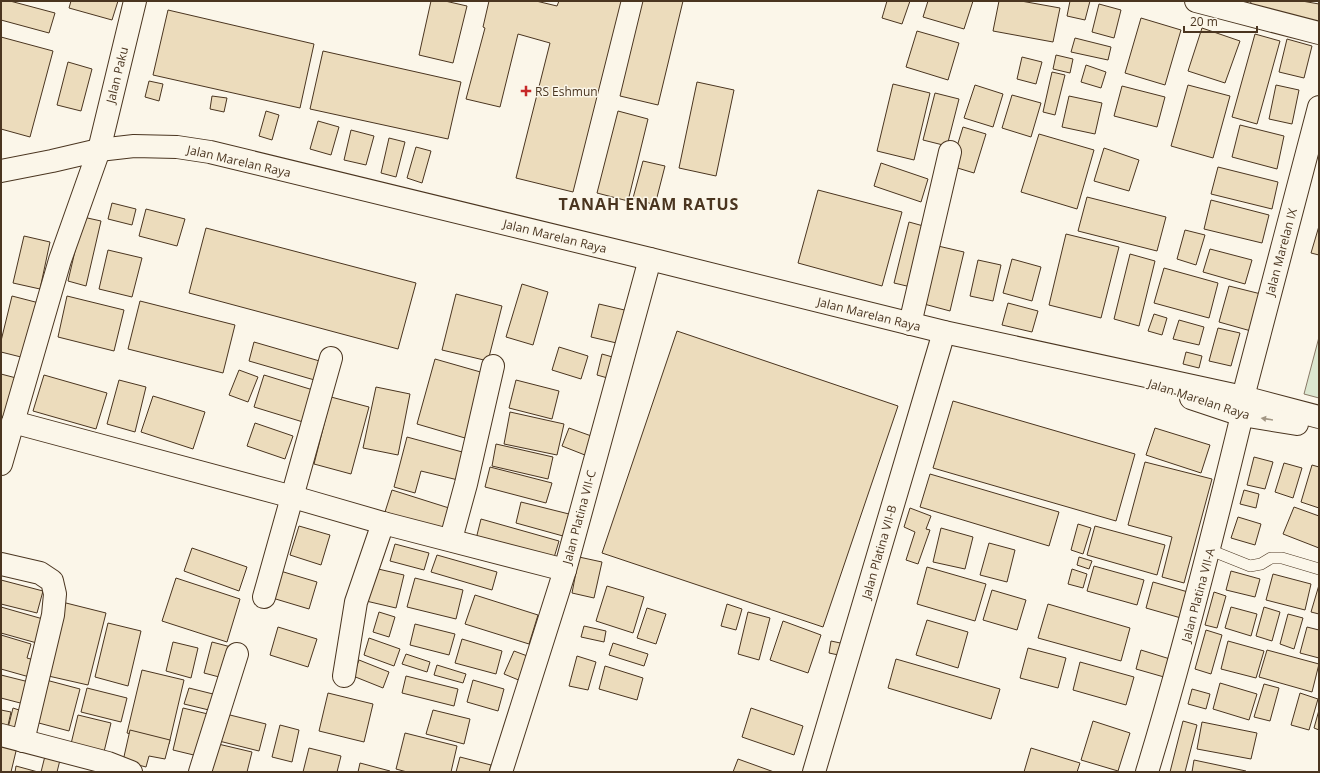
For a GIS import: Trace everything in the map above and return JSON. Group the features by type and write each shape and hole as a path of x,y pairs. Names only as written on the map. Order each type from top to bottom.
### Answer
{"street":[{"name":"Jalan Paku","path":"1,464 60,260 99,150 135,1"},
{"path":"1196,1 1319,33"},
{"name":"Jalan Marelan IX","path":"1242,406 1319,107"},
{"name":"Jalan Marelan Raya","path":"1,171 99,150 134,146 177,147 210,152 910,324 1106,367 1319,427"},
{"path":"910,324 950,152"},
{"name":"Jalan Platina VII-C","path":"501,772 565,570 650,259"},
{"name":"Jalan Platina VII-B","path":"814,772 944,332"},
{"path":"264,597 331,358"},
{"path":"451,539 466,484 493,366"},
{"path":"1242,406 1319,417"},
{"name":"Jalan Platina VII-A","path":"1148,772 1175,681 1210,550 1242,406"},
{"path":"13,422 383,523 451,539 565,570"},
{"path":"344,676 356,602 383,523"},
{"path":"1,564 40,574 52,581 55,594 54,615 23,741"},
{"path":"200,772 237,654"},
{"path":"1,736 23,741 107,768 131,772"}],"lane":[{"path":"1210,550 1250,566 1261,564 1271,558 1282,558 1319,568"}],"green space":[{"path":"1319,337 1319,398 1304,394"}],"building":[{"path":"1,1 10,1 55,13 49,33 1,20"},
{"path":"71,1 118,1 112,20 69,8"},
{"path":"431,1 445,1 467,6 453,63 419,55"},
{"name":"RS Eshmun","path":"489,1 536,1 557,6 559,1 621,1 573,192 516,178 550,43 518,34 500,107 466,99 485,28 483,27"},
{"path":"643,1 683,1 658,105 620,96"},
{"path":"887,1 910,1 902,24 882,18"},
{"path":"928,1 973,1 964,29 923,17"},
{"path":"999,1 1021,1 1060,8 1053,42 993,31"},
{"path":"1070,1 1090,1 1085,20 1067,16"},
{"path":"1251,1 1302,1 1319,4 1319,24 1249,13"},
{"path":"1099,4 1121,10 1114,38 1092,32"},
{"path":"168,10 314,44 300,108 153,75"},
{"path":"1141,18 1181,30 1165,85 1125,73"},
{"path":"1202,28 1240,41 1225,83 1188,71"},
{"path":"917,31 959,43 948,80 906,67"},
{"path":"1255,34 1280,41 1257,124 1232,117"},
{"path":"1,37 53,51 30,137 1,129"},
{"path":"1075,38 1111,47 1108,60 1071,52"},
{"path":"1287,39 1312,46 1304,78 1279,72"},
{"path":"323,51 461,82 448,139 310,109"},
{"path":"1056,55 1073,59 1070,73 1053,69"},
{"path":"1022,57 1042,62 1036,84 1017,79"},
{"path":"68,62 92,69 81,111 57,105"},
{"path":"1086,65 1106,72 1101,88 1081,82"},
{"path":"1052,72 1065,75 1055,115 1043,112"},
{"path":"149,81 163,84 159,101 145,97"},
{"path":"697,82 734,90 716,176 679,168"},
{"path":"893,84 930,93 914,160 877,151"},
{"path":"975,85 1003,94 993,127 964,118"},
{"path":"1188,85 1230,96 1213,158 1171,146"},
{"path":"1276,85 1299,90 1292,124 1269,119"},
{"path":"1122,86 1165,97 1157,127 1114,116"},
{"path":"935,93 959,99 947,146 923,140"},
{"path":"1012,95 1041,103 1031,137 1002,128"},
{"path":"212,96 227,98 224,112 210,109"},
{"path":"1069,96 1102,103 1095,134 1062,127"},
{"path":"266,111 279,115 272,140 259,136"},
{"path":"618,111 648,119 628,201 597,193"},
{"path":"318,121 339,127 331,155 310,149"},
{"path":"1240,125 1284,136 1277,169 1232,157"},
{"path":"963,127 986,134 974,173 951,166"},
{"path":"351,130 374,136 366,165 344,160"},
{"path":"1039,134 1094,150 1077,209 1021,192"},
{"path":"389,138 405,142 396,177 381,173"},
{"path":"416,147 431,151 422,183 407,178"},
{"path":"1104,148 1139,160 1129,191 1094,181"},
{"path":"643,161 665,166 655,205 633,198"},
{"path":"881,163 928,179 921,202 874,186"},
{"path":"1218,167 1278,182 1272,209 1211,194"},
{"path":"818,190 902,212 882,286 798,263"},
{"path":"1087,197 1166,217 1157,251 1078,231"},
{"path":"1211,200 1269,215 1262,243 1204,229"},
{"path":"112,203 136,209 132,225 108,219"},
{"path":"146,209 185,219 177,246 139,236"},
{"path":"83,217 101,221 86,286 68,281"},
{"path":"909,222 927,227 911,287 894,283"},
{"path":"1319,226 1319,255 1311,253"},
{"path":"206,228 416,283 398,349 189,293"},
{"path":"1185,230 1205,235 1196,265 1177,259"},
{"path":"1066,234 1119,247 1101,318 1049,305"},
{"path":"24,236 50,242 40,289 13,283"},
{"path":"938,246 964,252 950,311 924,304"},
{"path":"1210,249 1252,260 1245,284 1203,272"},
{"path":"108,250 142,258 132,297 99,289"},
{"path":"1130,254 1155,261 1139,326 1114,319"},
{"path":"1012,259 1041,267 1032,301 1003,293"},
{"path":"978,260 1001,265 993,301 970,296"},
{"path":"1164,268 1218,283 1209,318 1154,303"},
{"path":"522,284 548,292 533,345 506,337"},
{"path":"1229,286 1261,294 1251,331 1219,322"},
{"path":"456,294 502,306 488,361 442,350"},
{"path":"12,296 43,304 29,359 1,352 1,341"},
{"path":"67,296 124,310 114,351 58,337"},
{"path":"140,301 235,325 223,373 128,349"},
{"path":"1008,303 1038,311 1032,332 1002,325"},
{"path":"599,304 633,312 625,345 591,337"},
{"path":"1154,314 1167,318 1162,335 1148,331"},
{"path":"1179,320 1204,327 1199,345 1173,339"},
{"path":"1218,328 1240,333 1231,366 1209,361"},
{"path":"677,331 898,406 823,627 602,553"},
{"path":"254,342 323,362 318,381 249,361"},
{"path":"559,347 588,356 581,379 552,370"},
{"path":"1186,352 1202,356 1199,368 1183,364"},
{"path":"602,354 616,358 611,379 597,375"},
{"path":"435,359 484,373 465,438 417,424"},
{"path":"239,370 258,377 248,402 229,395"},
{"path":"1,374 20,379 7,426 1,424"},
{"path":"44,375 107,393 96,429 33,411"},
{"path":"264,375 313,390 303,422 254,407"},
{"path":"119,380 146,387 135,432 107,424"},
{"path":"516,380 559,391 552,419 509,408"},
{"path":"376,387 410,394 398,455 363,448"},
{"path":"153,396 205,412 193,449 141,432"},
{"path":"331,397 369,407 351,474 314,464"},
{"path":"953,401 1135,454 1116,521 933,468"},
{"path":"510,412 564,424 557,455 504,444"},
{"path":"255,423 293,436 285,459 247,446"},
{"path":"569,428 597,438 590,457 562,446"},
{"path":"1155,428 1210,445 1201,473 1146,455"},
{"path":"407,437 466,453 458,480 421,471 415,493 394,487"},
{"path":"496,444 553,457 548,479 492,466"},
{"path":"1254,457 1273,462 1265,489 1247,485"},
{"path":"1145,462 1212,479 1184,583 1162,577 1172,537 1128,525"},
{"path":"1284,463 1302,468 1293,498 1275,492"},
{"path":"1312,465 1319,467 1319,508 1301,502"},
{"path":"490,467 552,483 546,503 485,487"},
{"path":"930,474 1059,512 1049,546 920,507"},
{"path":"392,490 449,508 442,530 385,512"},
{"path":"1244,490 1259,494 1256,508 1240,504"},
{"path":"521,502 569,514 563,536 516,523"},
{"path":"1294,507 1319,516 1319,548 1283,534"},
{"path":"910,508 931,516 926,529 930,530 918,564 906,560 915,532 904,527"},
{"path":"1238,517 1261,524 1255,545 1231,538"},
{"path":"481,519 559,541 553,561 476,539"},
{"path":"1078,524 1091,528 1083,554 1071,550"},
{"path":"299,526 330,535 321,565 290,555"},
{"path":"1095,526 1165,545 1157,575 1087,555"},
{"path":"941,528 973,537 965,569 933,562"},
{"path":"989,543 1015,550 1007,582 980,575"},
{"path":"395,544 429,553 424,570 390,561"},
{"path":"192,548 247,567 239,591 184,571"},
{"path":"437,555 497,572 492,590 431,572"},
{"path":"579,557 602,562 594,598 572,593"},
{"path":"1079,557 1092,561 1089,569 1077,565"},
{"path":"1094,566 1144,580 1137,605 1087,591"},
{"path":"927,567 986,584 975,621 917,604"},
{"path":"374,568 404,575 396,608 366,601"},
{"path":"1072,569 1087,574 1083,588 1068,584"},
{"path":"277,570 317,582 309,609 269,597"},
{"path":"1231,571 1260,579 1255,597 1226,590"},
{"path":"1273,574 1311,584 1305,610 1266,600"},
{"path":"176,578 240,599 227,642 162,621"},
{"path":"415,578 463,590 456,619 407,607"},
{"path":"1,580 43,591 37,613 1,604"},
{"path":"1153,582 1188,592 1181,618 1146,608"},
{"path":"1319,585 1319,614 1311,612"},
{"path":"607,586 644,597 633,633 596,621"},
{"path":"992,590 1026,600 1017,630 983,620"},
{"path":"1214,592 1226,596 1217,628 1205,625"},
{"path":"475,595 538,615 529,644 465,624"},
{"path":"62,602 106,613 88,685 44,675"},
{"path":"727,604 742,609 736,630 721,626"},
{"path":"1048,604 1130,628 1121,661 1038,638"},
{"path":"1,607 50,621 44,645 1,633"},
{"path":"1231,607 1257,614 1251,636 1225,628"},
{"path":"1264,607 1280,612 1272,641 1256,636"},
{"path":"647,608 666,614 656,644 637,638"},
{"path":"379,612 395,617 389,637 373,632"},
{"path":"748,612 770,618 759,660 738,654"},
{"path":"1288,614 1303,618 1294,649 1280,644"},
{"path":"927,620 968,632 958,668 916,655"},
{"path":"783,621 821,635 808,673 770,660"},
{"path":"108,623 141,631 128,686 95,677"},
{"path":"415,624 455,634 449,655 410,645"},
{"path":"584,626 606,631 604,642 581,637"},
{"path":"278,627 317,639 308,667 270,655"},
{"path":"1307,627 1319,630 1319,658 1300,653"},
{"path":"1206,630 1222,635 1211,674 1195,669"},
{"path":"1,635 31,644 27,658 38,661 33,678 1,669"},
{"path":"369,638 400,649 394,666 364,655"},
{"path":"462,639 502,651 496,674 455,663"},
{"path":"831,641 845,644 843,656 829,653"},
{"path":"1228,641 1264,651 1256,678 1221,669"},
{"path":"173,642 198,648 191,678 166,671"},
{"path":"212,642 231,647 223,678 204,673"},
{"path":"613,643 648,654 644,666 609,655"},
{"path":"1028,648 1066,658 1058,688 1020,678"},
{"path":"1141,650 1170,659 1164,677 1136,669"},
{"path":"1267,650 1319,664 1312,692 1259,677"},
{"path":"514,651 530,657 521,681 504,674"},
{"path":"406,654 430,662 427,672 402,664"},
{"path":"577,656 596,662 588,690 569,686"},
{"path":"896,659 1000,689 991,719 888,688"},
{"path":"359,660 389,672 383,688 353,676"},
{"path":"1080,662 1134,677 1126,705 1073,690"},
{"path":"437,665 466,674 463,683 434,675"},
{"path":"605,666 643,678 637,700 599,689"},
{"path":"142,670 184,680 169,744 127,733"},
{"path":"1,675 33,683 28,705 1,698"},
{"path":"406,676 458,689 454,706 402,693"},
{"path":"46,680 80,689 69,731 35,722"},
{"path":"473,680 504,689 498,711 467,702"},
{"path":"1220,683 1257,694 1249,720 1213,709"},
{"path":"1264,684 1279,688 1270,721 1254,717"},
{"path":"87,688 127,698 121,722 81,712"},
{"path":"189,688 217,695 213,711 184,704"},
{"path":"1192,689 1210,694 1206,709 1188,704"},
{"path":"328,693 373,704 364,742 319,731"},
{"path":"1300,693 1318,699 1309,730 1291,725"},
{"path":"13,708 25,712 19,736 7,732"},
{"path":"183,708 212,715 202,757 173,750"},
{"path":"751,708 803,726 794,755 742,737"},
{"path":"1,710 11,712 6,734 1,733"},
{"path":"433,710 470,719 464,744 426,734"},
{"path":"1319,710 1319,730 1314,728"},
{"path":"222,713 266,724 259,751 215,740"},
{"path":"78,715 111,723 102,760 69,752"},
{"path":"1093,721 1130,733 1118,771 1081,760"},
{"path":"1183,721 1197,725 1185,772 1170,772"},
{"path":"1202,722 1257,733 1251,759 1197,749"},
{"path":"280,725 299,730 292,762 272,757"},
{"path":"130,730 170,740 165,759 149,756 146,767 123,761"},
{"path":"405,733 457,746 451,772 407,772 396,769"},
{"path":"1,743 17,747 11,772 1,772"},
{"path":"214,743 252,752 247,772 207,772"},
{"path":"309,748 341,756 337,772 303,772"},
{"path":"1031,748 1080,763 1077,772 1024,772"},
{"path":"45,756 60,760 57,772 41,772"},
{"path":"460,757 491,765 489,772 456,772"},
{"path":"738,759 774,772 733,772"},
{"path":"1194,760 1246,771 1246,772 1192,772"},
{"path":"360,763 390,771 390,772 358,772"},
{"path":"16,766 38,772 15,772"}],"place":[{"name":"RS Eshmun","path":"526,91"}],"district":[{"name":"TANAH ENAM RATUS","path":"649,204"}]}
